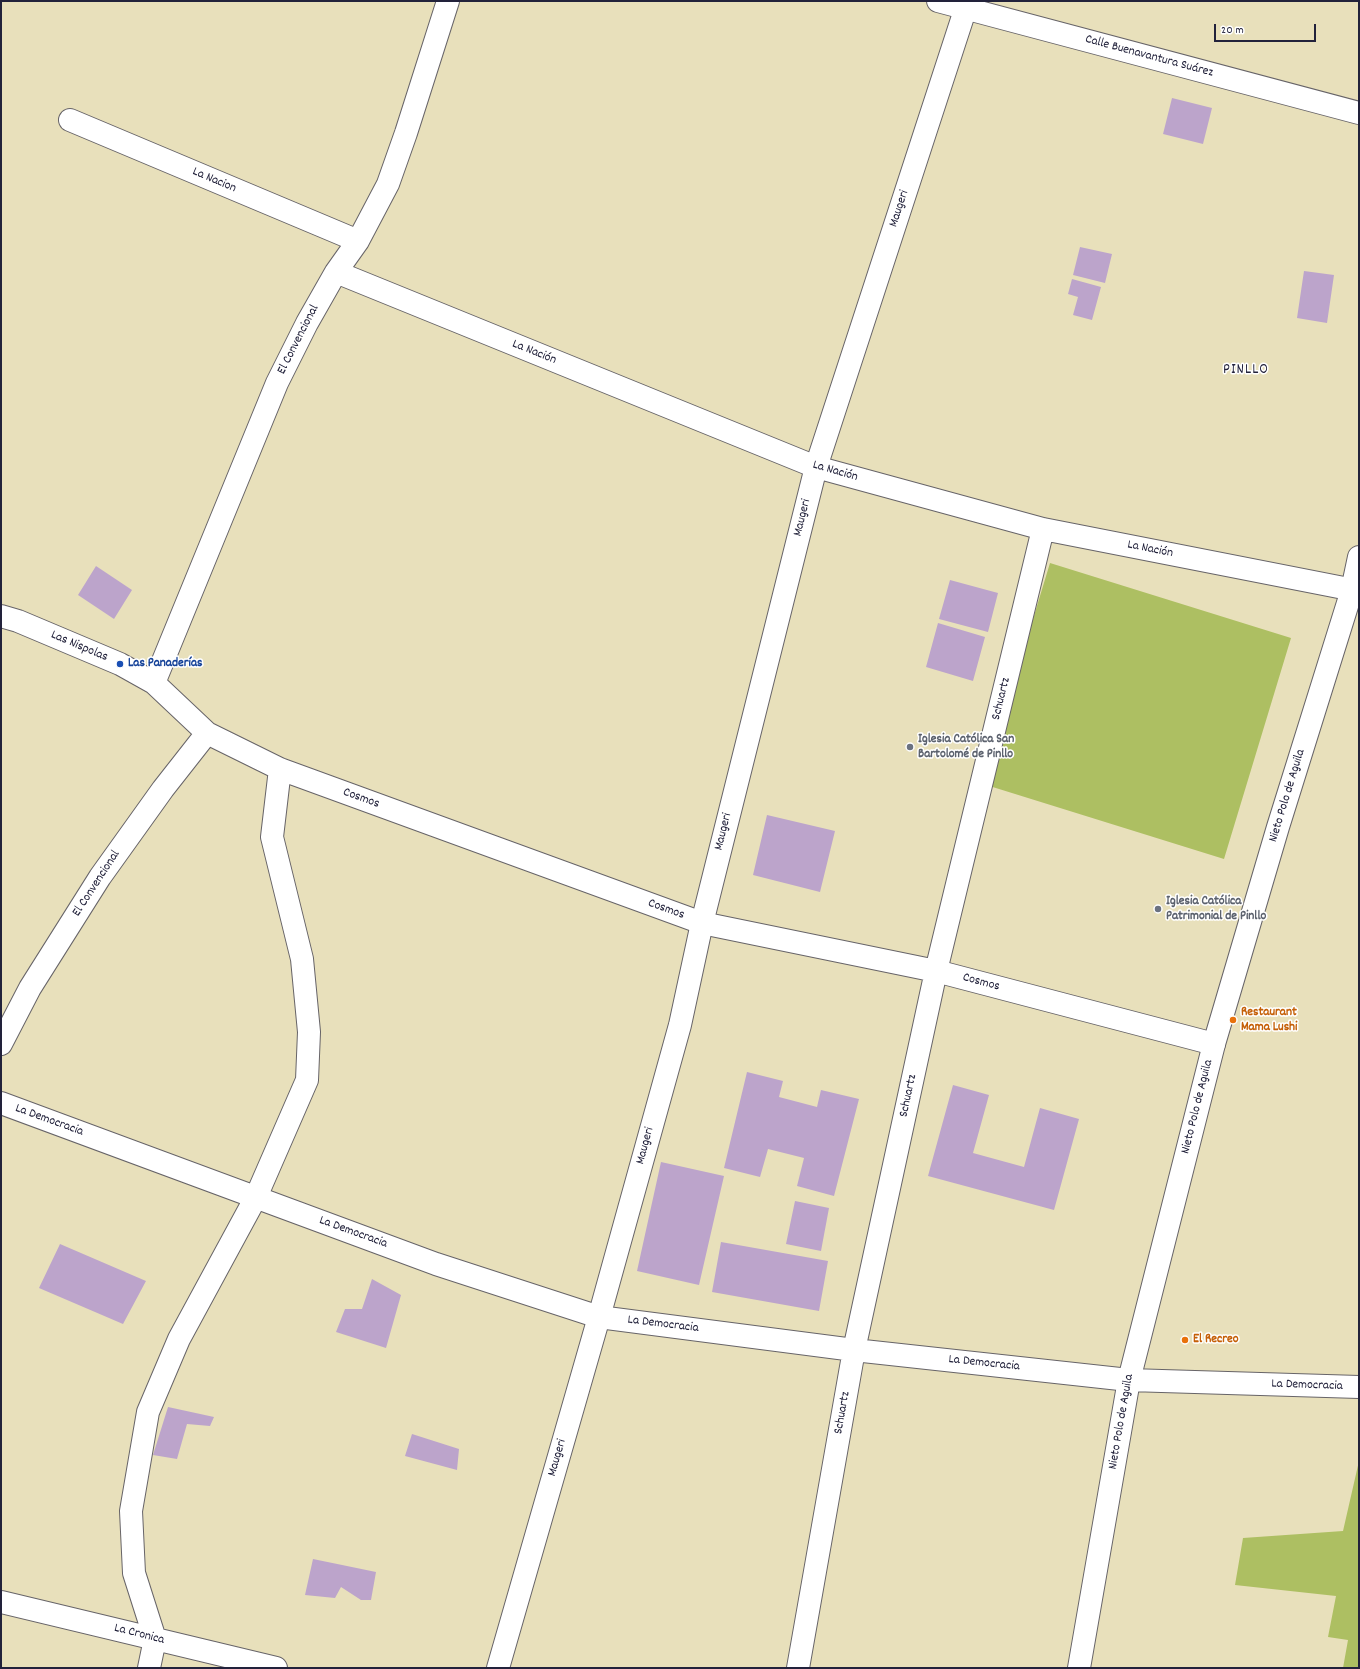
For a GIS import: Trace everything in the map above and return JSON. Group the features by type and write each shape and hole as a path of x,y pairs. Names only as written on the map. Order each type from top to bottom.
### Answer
{"street":[{"name":"El Convencional","path":"154,683 277,383 307,323 336,272 358,241 388,184 406,133 448,1"},
{"name":"Calle Buenavantura Suárez","path":"938,1 967,5 1359,113"},
{"name":"Maugeri","path":"498,1668 599,1317 680,1025 702,923 816,467 967,5"},
{"name":"La Nacion","path":"70,120 358,241"},
{"name":"La Nación","path":"336,272 816,467 1043,529 1356,590"},
{"name":"Schuartz","path":"798,1668 854,1350 936,972 1043,529"},
{"name":"Nieto Polo de Aguila","path":"1079,1668 1129,1380 1214,1044 1278,827 1356,590 1359,557"},
{"name":"Las Nispolas","path":"1,616 18,621 120,664 154,683"},
{"name":"Cosmos","path":"154,683 207,733 280,769 702,923 936,972 1214,1044"},
{"name":"El Convencional","path":"1,1044 30,988 100,877 163,789 207,733"},
{"path":"149,1668 155,1639 134,1573 131,1511 148,1412 178,1338 256,1197 307,1080 309,1032 302,959 272,837 280,769"},
{"name":"La Democracia","path":"1,1103 436,1264 599,1317 854,1350 1129,1380 1359,1387"},
{"name":"La Cronica","path":"1,1602 276,1668"}],"green space":[{"path":"1050,563 1291,638 1224,859 983,784"},
{"path":"1359,1461 1359,1668 1343,1668 1348,1640 1328,1637 1336,1596 1235,1585 1243,1538 1343,1531"}],"building":[{"path":"1172,98 1212,108 1203,144 1163,134"},
{"path":"1080,247 1112,254 1105,283 1073,275"},
{"path":"1304,271 1334,275 1327,323 1297,318"},
{"path":"1072,279 1101,287 1092,320 1073,315 1078,297 1068,294"},
{"path":"96,566 132,590 114,619 78,595"},
{"path":"950,580 998,593 988,632 939,619"},
{"path":"938,623 985,637 973,681 926,667"},
{"path":"767,815 835,831 820,892 753,875"},
{"path":"747,1072 783,1081 779,1097 817,1107 821,1090 859,1099 834,1196 797,1186 804,1158 768,1149 760,1177 724,1168"},
{"path":"953,1085 989,1095 973,1153 1024,1167 1040,1108 1079,1119 1054,1210 928,1176"},
{"path":"661,1162 724,1176 699,1285 637,1271"},
{"path":"795,1201 829,1208 821,1251 786,1244"},
{"path":"721,1242 828,1261 819,1311 712,1292"},
{"path":"60,1244 146,1281 123,1324 39,1288"},
{"path":"372,1279 401,1295 386,1348 336,1332 345,1309 362,1309"},
{"path":"168,1407 214,1417 210,1426 187,1424 177,1459 153,1455"},
{"path":"412,1434 459,1449 457,1470 405,1456"},
{"path":"313,1559 376,1572 371,1600 361,1600 341,1587 335,1598 305,1595"}],"place":[{"name":"Las Panaderías","path":"120,664"},
{"name":"Iglesia Católica San Bartolomé de Pinllo","path":"910,747"},
{"name":"Iglesia Católica Patrimonial de Pinllo","path":"1158,909"},
{"name":"Restaurant Mama Lushi","path":"1233,1020"},
{"name":"El Recreo","path":"1185,1340"}],"district":[{"name":"PINLLO","path":"1246,371"}]}
